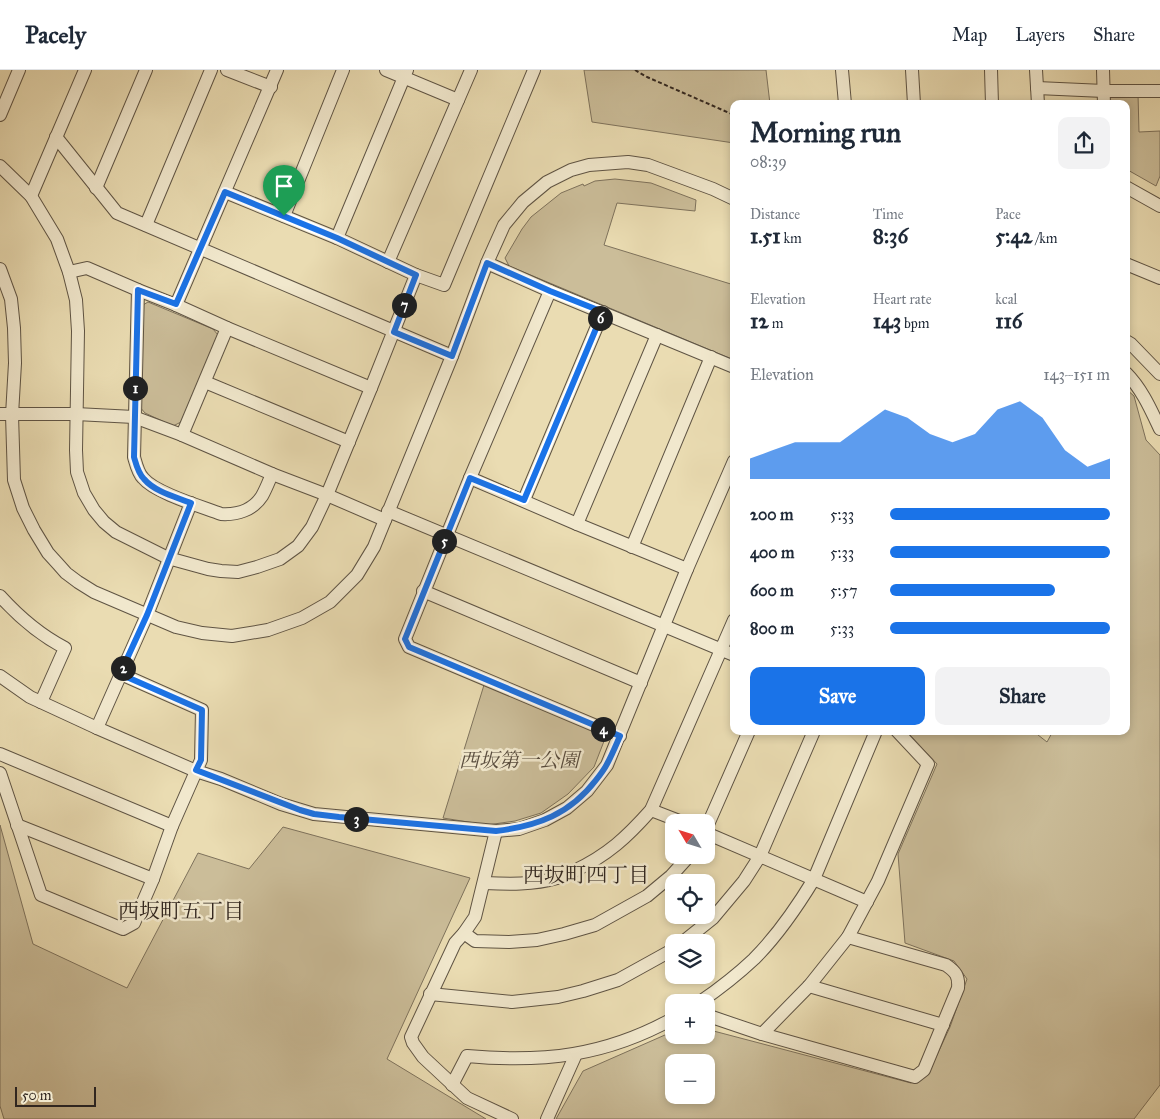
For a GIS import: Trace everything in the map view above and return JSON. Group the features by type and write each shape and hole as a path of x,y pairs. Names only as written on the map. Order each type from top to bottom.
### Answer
{"street":[{"path":"1,107 19,70"},
{"path":"31,196 85,70"},
{"path":"96,188 146,70"},
{"path":"146,225 211,70"},
{"path":"227,70 271,87"},
{"path":"176,304 277,70"},
{"path":"284,216 343,70"},
{"path":"386,70 405,74 458,100"},
{"path":"388,262 471,70"},
{"path":"225,192 337,238 416,275 444,285 534,70"},
{"path":"842,70 845,100"},
{"path":"912,70 914,100"},
{"path":"991,70 992,100"},
{"path":"1036,70 1038,100"},
{"path":"1103,70 1104,97"},
{"path":"337,238 405,74"},
{"path":"1037,88 1104,97 1160,91"},
{"path":"56,137 117,213 452,356"},
{"path":"0,269 11,298 14,328 15,363 6,414 14,480 23,508 48,553 66,573 94,592 176,627 202,633 232,636 268,630 302,618 330,602 357,575 374,547 452,356 487,263 504,225 522,202 547,182 571,170 589,165 628,162 648,165 730,197"},
{"path":"0,166 31,196 54,234 70,272 76,300 78,331 77,472 84,493 94,510 116,532 168,558 208,569 238,572 280,559 298,546 312,527 371,388 416,275"},
{"path":"1130,189 1160,206"},
{"path":"487,263 730,365"},
{"path":"1130,266 1160,277 1160,272"},
{"path":"70,272 87,268 371,388"},
{"path":"138,290 134,457 138,471 143,479 157,489 221,514 239,514 247,510 262,497 272,474"},
{"path":"550,291 446,535 405,639 409,647 620,736"},
{"path":"524,500 603,312"},
{"path":"182,435 227,328"},
{"path":"578,524 657,335"},
{"path":"1130,343 1160,374"},
{"path":"632,546 711,357"},
{"path":"1130,377 1149,405 1160,429"},
{"path":"205,382 348,442"},
{"path":"6,414 76,414 134,418 182,435 326,495 446,535 730,653"},
{"path":"0,676 30,697 97,728 281,804 314,814 496,831 519,828 545,820 567,808 587,791 607,765 687,568 730,471"},
{"path":"470,478 687,568"},
{"path":"97,728 147,615 191,503"},
{"path":"423,591 641,683"},
{"path":"0,596 27,623 49,640 65,648 41,702"},
{"path":"484,883 515,884 557,878 583,867 612,849 632,832 651,810 730,629"},
{"path":"0,773 41,895 123,929 134,923 153,879 172,826 201,760 202,710 120,674"},
{"path":"713,814 747,735"},
{"path":"693,934 713,918 744,881 760,856 812,735"},
{"path":"712,994 754,958 801,900 814,879 874,735"},
{"path":"762,1034 809,986 848,937 878,881 928,764 901,735"},
{"path":"0,754 172,826"},
{"path":"651,810 665,815"},
{"path":"17,825 153,879"},
{"path":"496,831 475,917 455,943 412,1036 413,1043 423,1057 467,1098 512,1119"},
{"path":"715,837 867,902"},
{"path":"464,933 474,941 528,941 564,934 595,925 647,896 682,864"},
{"path":"715,1018 762,1034 915,1077 924,1070 958,988 959,979 953,970 946,965 848,937"},
{"path":"430,994 512,1002 558,997 618,980 665,954"},
{"path":"809,986 943,1025"},
{"path":"452,1085 467,1056 507,1059 576,1054 604,1048 637,1036 665,1022"},
{"path":"546,1119 576,1054"}],"path":[{"path":"635,70 730,113"}],"green space":[{"path":"584,70 766,70 770,100 730,100 730,142 592,122"},
{"path":"1108,94 1138,94 1139,132 1160,131 1160,176 1156,186 1130,171 1130,100 1108,100"},
{"path":"615,179 651,183 696,200 695,211 617,203 604,245 730,284 730,358 509,266 505,258 531,217 561,193 595,181"},
{"path":"148,302 213,329 218,335 181,422 173,426 145,413 139,406 143,305"},
{"path":"1130,392 1134,396 1146,440 1160,455 1160,1085 1134,1119 556,1119 583,1071 665,1035 665,1044 715,1044 715,1031 911,1083 929,1072 950,1027 967,979 954,961 905,943 898,854 937,764 910,735 1038,735 1047,742 1051,735 1130,735"},
{"name":"西坂第一公園","path":"484,685 606,736 594,767 568,794 541,813 515,821 487,825 443,818"},
{"path":"0,825 33,944 127,988 198,853 249,869 283,827 470,878 387,1059 486,1119 4,1119 0,1106"}],"district":[{"name":"西坂町四丁目","path":"586,875"},
{"name":"西坂町五丁目","path":"181,911"}],"route":[{"path":"225,192 284,216 337,238 416,275 394,332 452,356 487,263 603,312 524,500 470,478 405,639 409,647 620,736 607,765 587,791 567,808 545,820 519,828 496,831 314,814 281,804 196,770 201,760 202,710 120,674 147,615 191,503 157,489 143,479 138,471 134,457 138,290 176,304 225,192"}]}
